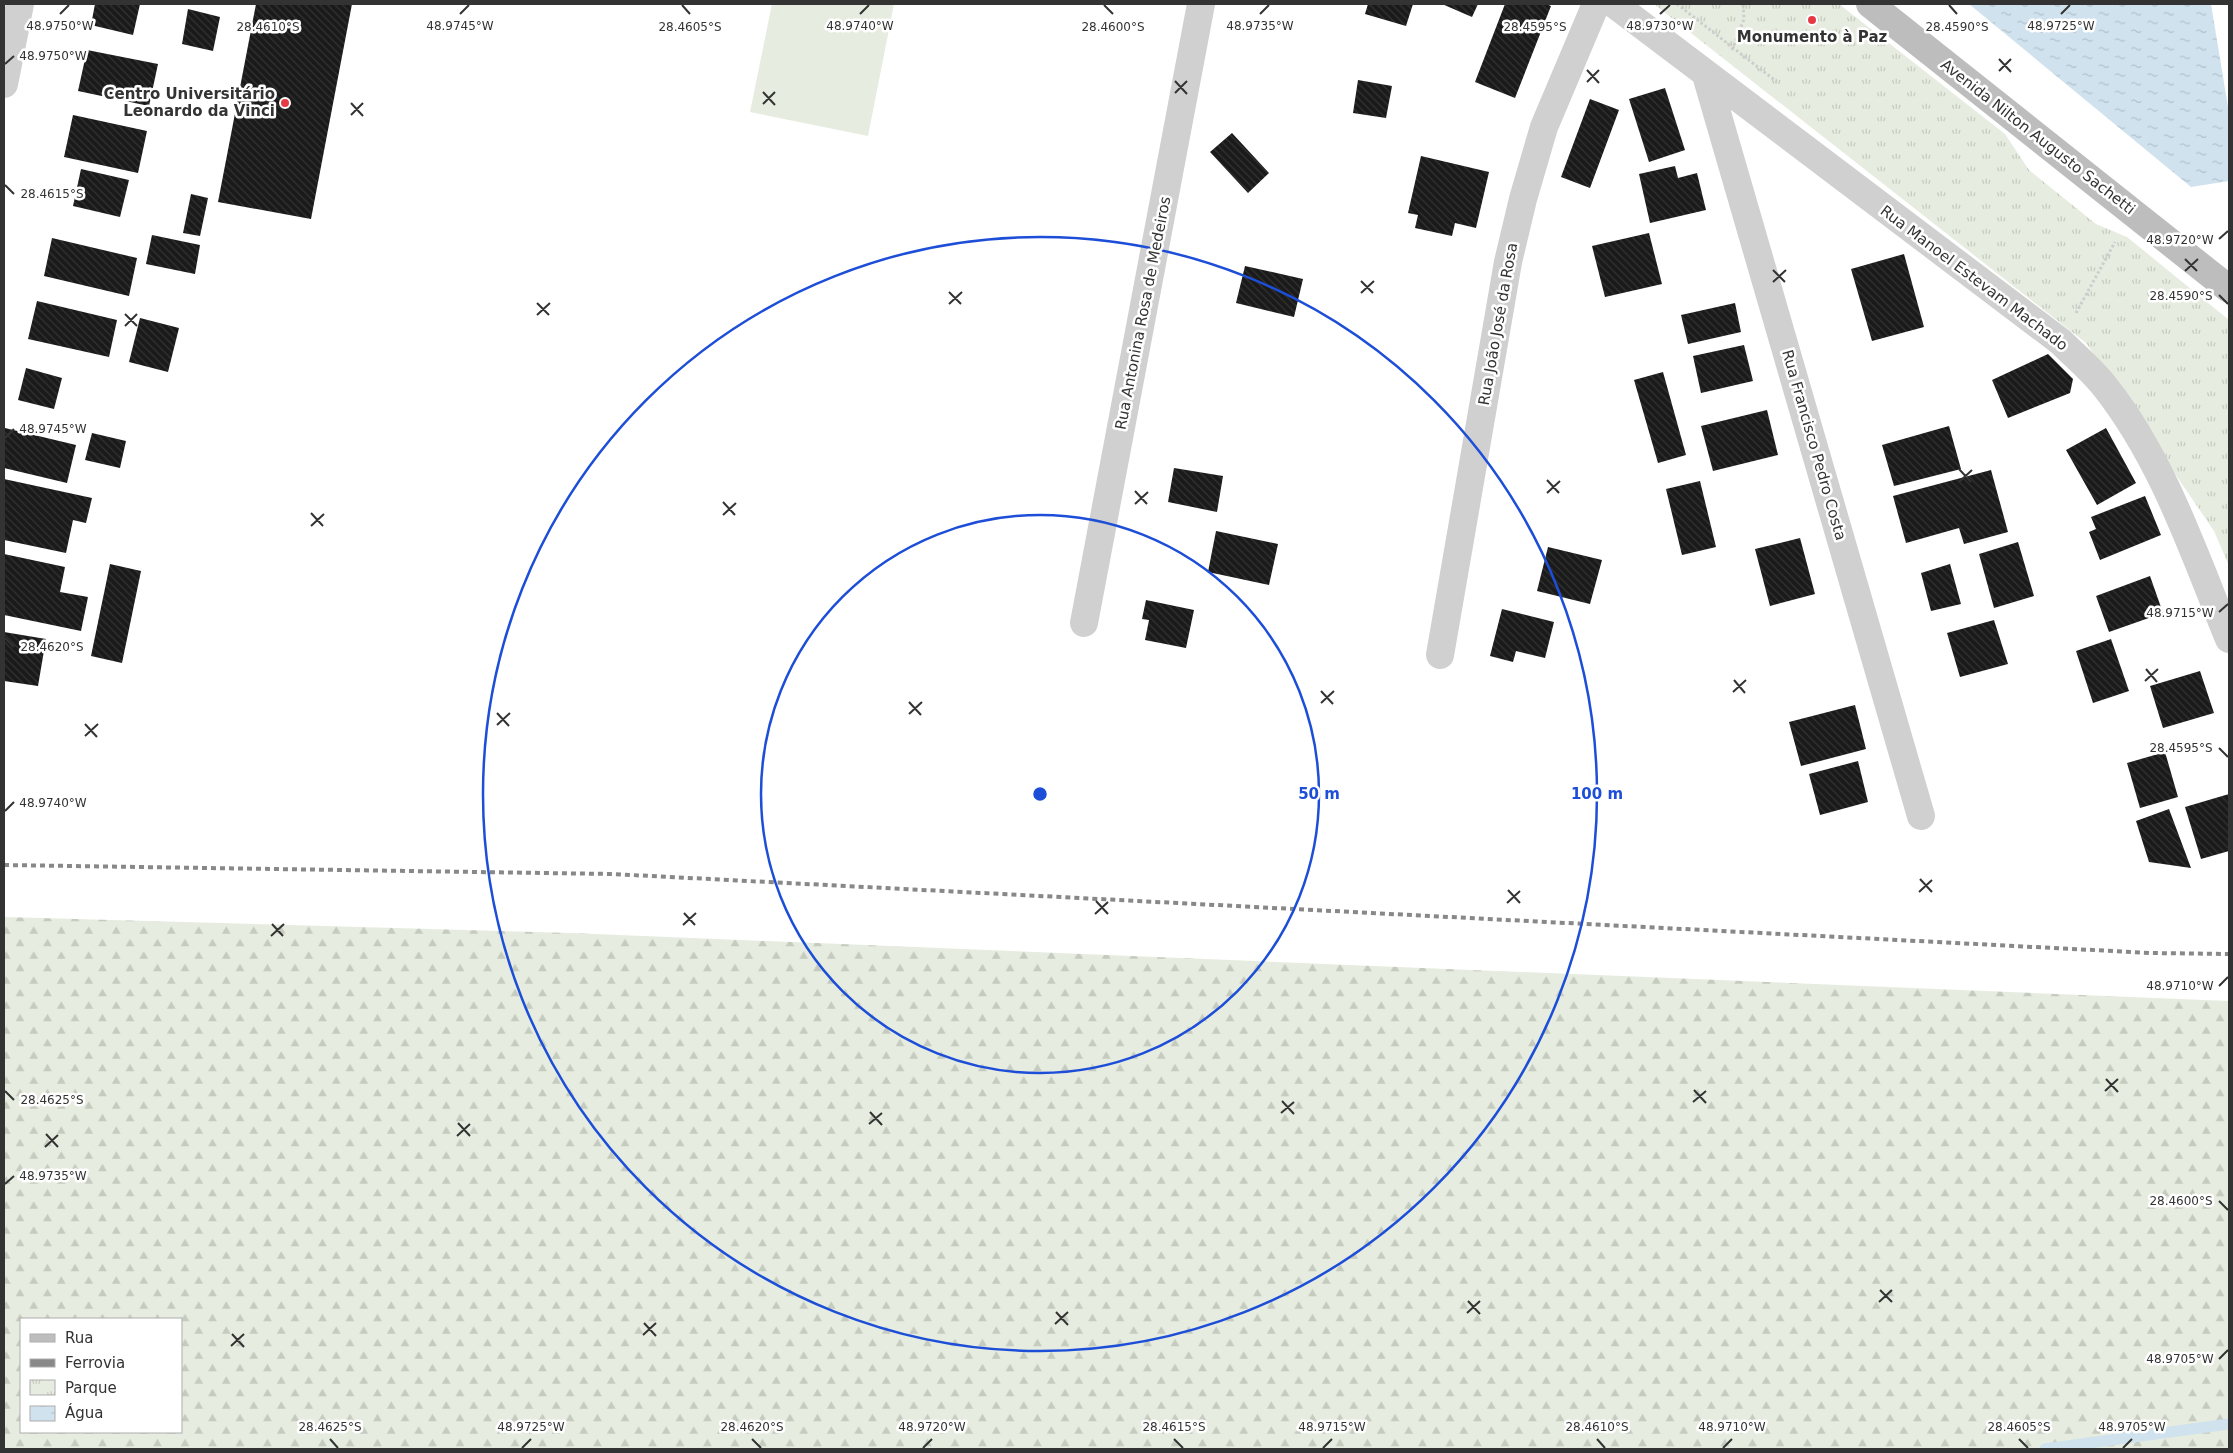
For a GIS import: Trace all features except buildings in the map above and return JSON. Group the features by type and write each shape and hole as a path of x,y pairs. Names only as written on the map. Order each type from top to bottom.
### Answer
{"main road":[{"name":"Avenida Nilton Augusto Sachetti","path":"1870,4 2229,289"}],"street":[{"path":"4,84 20,4"},
{"name":"Rua Antonina Rosa de Medeiros","path":"1084,623 1201,4"},
{"name":"Rua João José da Rosa","path":"1440,655 1508,262 1523,198 1544,127 1596,4"},
{"name":"Rua Manoel Estevam Machado","path":"1614,4 2061,342 2106,387 2130,421 2175,506 2229,639"},
{"name":"Rua Francisco Pedro Costa","path":"1706,74 1921,816"}],"path":[{"path":"1677,4 1779,84"},
{"path":"1706,74 1733,48 1744,19 1743,4"},
{"path":"2061,342 2131,211"}],"green space":[{"path":"772,4 894,4 868,136 750,112"},
{"path":"1654,4 1839,4 2005,134 2029,170 2096,224 2127,237 2229,320 2229,566 2214,531 2086,343"},
{"path":"4,917 571,933 2229,1001 2229,1449 4,1449"}],"water":[{"path":"1969,4 2211,4 2229,113 2229,181 2191,187"}],"waterway":[{"path":"2045,1449 2229,1424"}],"railway":[{"path":"4,865 612,874 2151,953 2229,954"}],"place":[{"name":"Monumento à Paz","path":"1812,20"},
{"name":"Centro Universitário Leonardo da Vinci","path":"285,103"}]}
